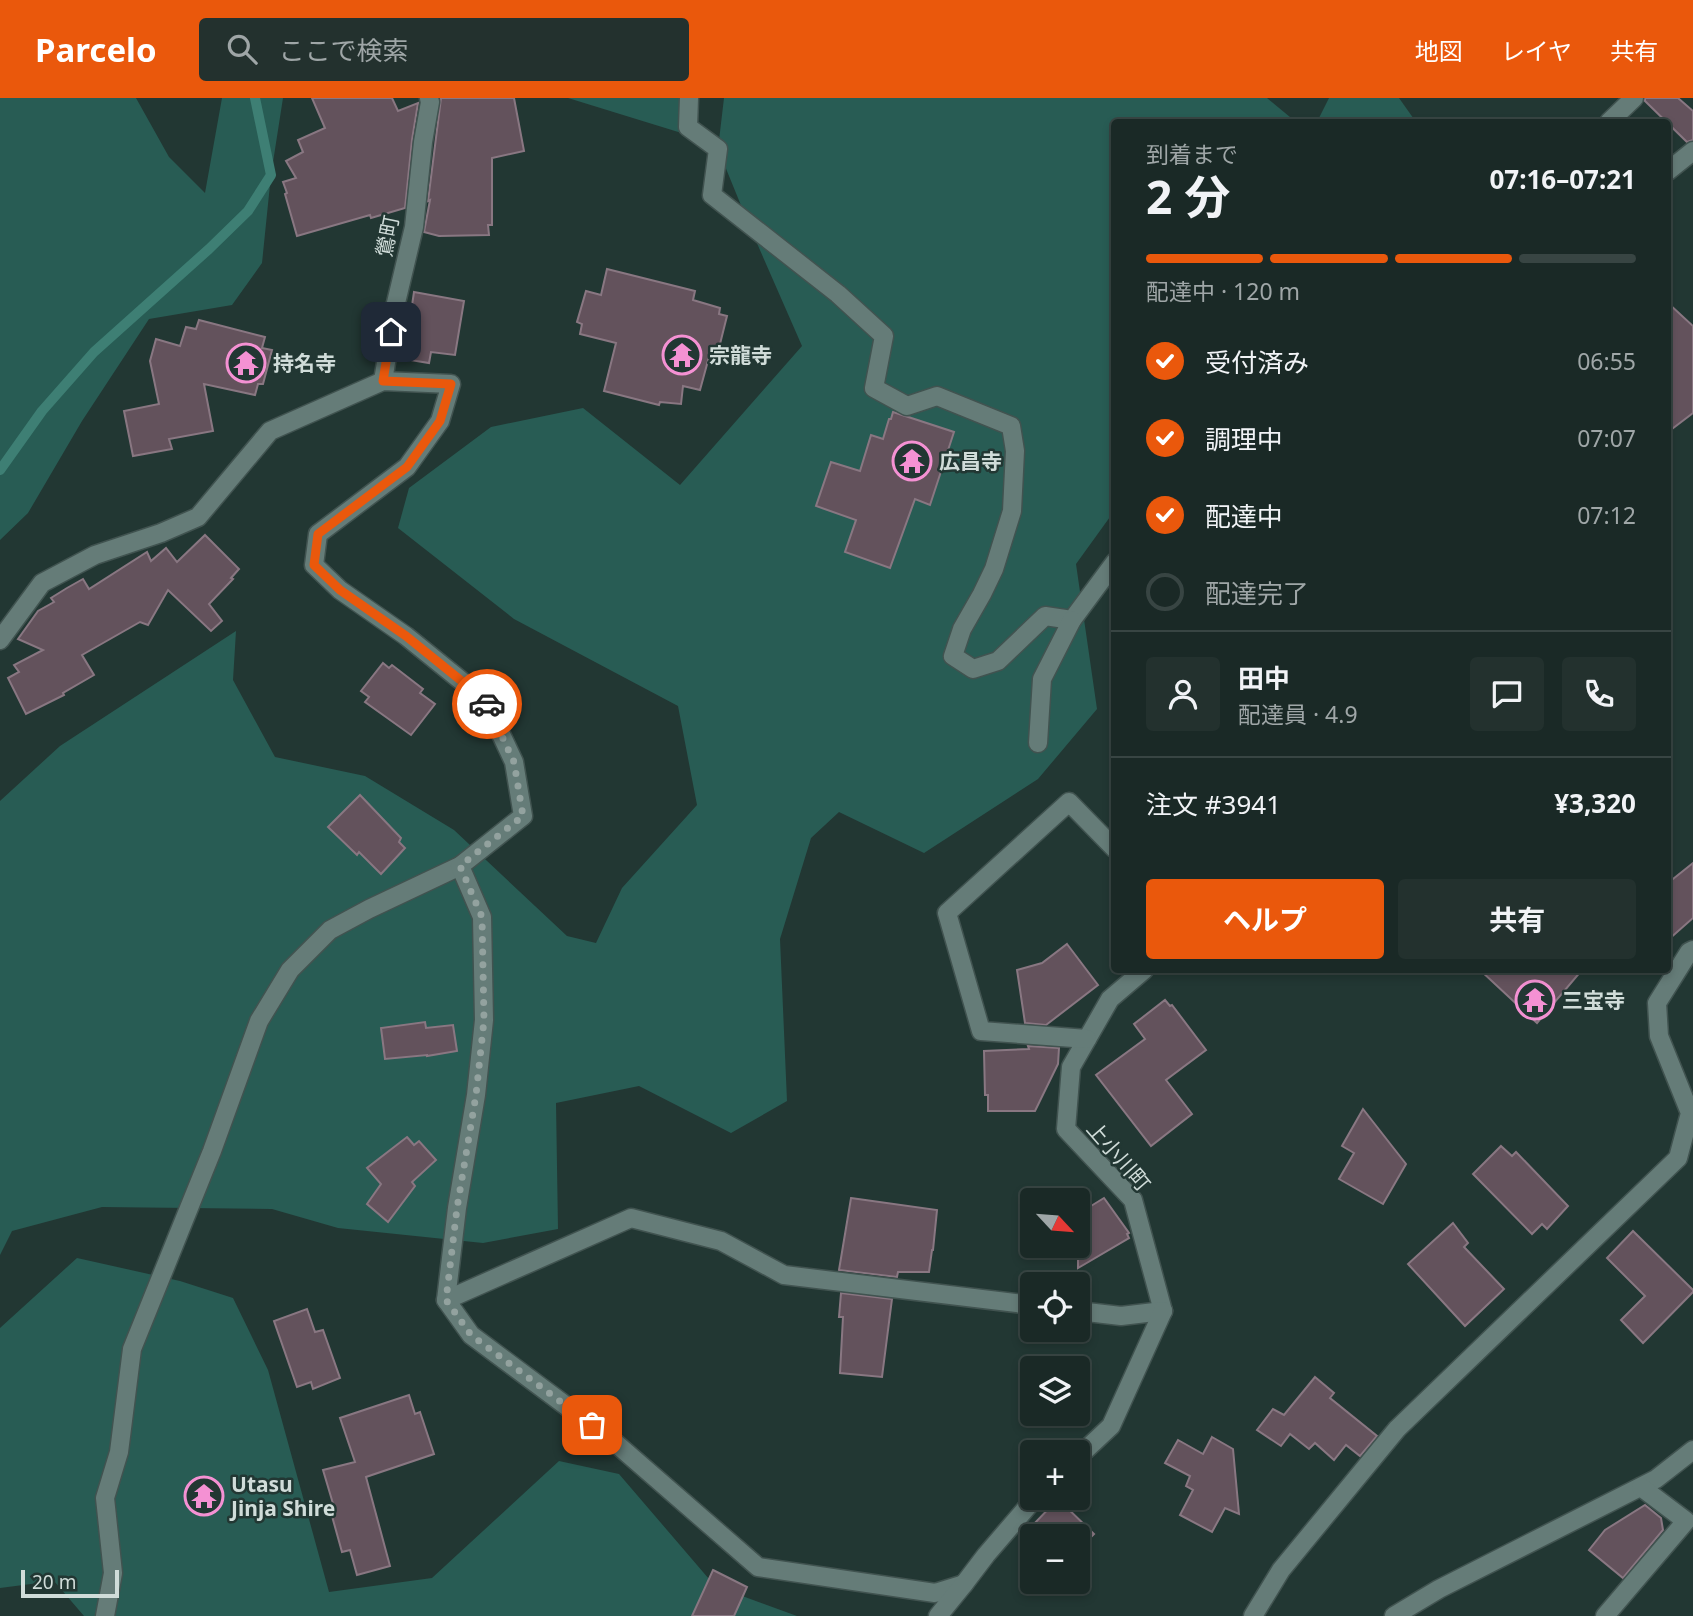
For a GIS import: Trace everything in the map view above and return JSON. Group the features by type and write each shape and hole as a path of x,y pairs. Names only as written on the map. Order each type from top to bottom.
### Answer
{"street":[{"name":"鶯町","path":"383,381 395,307 414,227 429,98"},
{"path":"689,98 688,127 718,149 712,195 838,295 884,336 874,388 907,406 937,396 1011,426 1015,451 1012,511 994,569 962,629 953,656 973,669 998,661 1045,616 1072,620"},
{"path":"1612,119 1634,98"},
{"path":"1671,169 1693,151"},
{"path":"0,640 42,583 95,555 161,533 198,517 270,431 383,381 451,384 440,421 407,467 318,534 314,565 340,590 406,636 485,700 514,762 523,816 460,866 330,930 290,970 259,1021 212,1151 132,1349 119,1452 105,1498 113,1573 105,1616"},
{"path":"1038,743 1042,679 1072,620 1111,567"},
{"path":"1087,1039 981,1031 947,913 1069,802 1111,845"},
{"path":"460,866 482,917 484,1020 476,1095 457,1208 446,1300 471,1335 612,1440 758,1567 935,1593 964,1584"},
{"path":"1253,1616 1282,1570 1397,1429 1678,1158 1690,1113 1659,1036 1657,1003 1689,951 1693,950"},
{"name":"上小川町","path":"1140,973 1110,999 1071,1067 1066,1129 1133,1200 1163,1311"},
{"path":"446,1300 631,1218 721,1241 784,1275 1020,1304"},
{"path":"1090,1312 1121,1316 1163,1311"},
{"path":"1090,1446 1111,1426 1163,1311"},
{"path":"1394,1616 1439,1589 1656,1479 1693,1450"},
{"path":"1605,1616 1686,1521 1640,1487"},
{"path":"938,1616 985,1555 1024,1510"}],"green space":[{"path":"0,98 136,98 169,157 205,193 222,98 283,98 271,175 262,263 232,305 149,319 82,421 28,513 0,540"},
{"path":"568,98 687,98 688,135"},
{"path":"724,98 1267,98 1292,119 1111,119 1111,516 1076,564 1097,709 1038,779 924,853 839,812 811,838 780,939 787,1101 731,1133 639,1086 556,1103 558,1229 483,1243 338,1228 272,1209 102,1207 12,1231 0,1255 0,801 60,746 236,631 233,680 275,757 365,776 454,830 567,936 596,943 622,888 697,805 678,706 514,619 398,528 409,488 491,427 583,408 680,485 802,346 718,149"},
{"path":"1329,98 1399,98 1414,119 1318,119"},
{"path":"77,1258 180,1281 233,1298 268,1370 329,1592 432,1578 559,1461 619,1474 715,1586 797,1616 84,1616 54,1581 0,1588 0,1328"}],"building":[{"path":"312,98 392,98 398,111 418,103 405,208 297,236 283,182 296,178 286,161 303,152 298,140 325,128"},
{"path":"441,98 514,98 524,151 492,158 492,225 488,225 489,235 439,236 424,232"},
{"path":"1645,98 1678,98 1693,111 1693,140 1687,142 1671,126 1671,119 1663,119"},
{"path":"607,269 695,291 693,300 720,308 719,314 727,316 719,348 712,346 700,390 683,386 681,404 660,402 659,405 604,391 616,343 580,334 582,324 577,322 586,291 601,295"},
{"path":"414,292 464,301 455,355 431,352 429,363 404,359"},
{"path":"1671,306 1693,326 1693,413 1671,430"},
{"path":"199,320 265,337 262,348 272,350 263,384 258,384 255,395 204,384 213,431 169,439 172,449 133,456 124,411 159,404 150,361 156,339 180,346 186,327 196,329"},
{"path":"893,412 954,432 930,505 915,499 890,568 845,552 856,520 816,506 831,462 860,471 871,435 883,439"},
{"path":"205,535 239,569 209,604 222,621 211,631 168,590 148,625 140,622 82,655 94,675 63,693 64,695 26,714 8,678 19,672 14,665 43,650 18,639 38,611 54,602 51,598 83,579 89,589 147,552 151,561 166,548 177,562"},
{"path":"383,663 389,668 392,665 423,689 420,693 435,704 411,735 365,702 369,697 361,691"},
{"path":"360,795 401,838 399,842 405,848 381,874 328,827"},
{"path":"1693,863 1693,918 1671,937 1671,881"},
{"path":"1067,944 1098,985 1046,1025 1025,1023 1017,970 1042,963"},
{"name":"三宝寺","path":"1483,973 1579,973 1537,1023"},
{"path":"1165,1000 1172,1005 1206,1050 1166,1080 1192,1114 1151,1146 1096,1075 1145,1039 1134,1024"},
{"path":"425,1022 426,1028 453,1025 457,1051 385,1059 381,1028"},
{"path":"1028,1046 1059,1048 1058,1064 1035,1111 988,1111 984,1051 1029,1049"},
{"path":"1363,1109 1406,1164 1383,1204 1339,1179 1354,1153 1342,1146"},
{"path":"407,1137 414,1145 419,1141 436,1160 412,1182 415,1186 388,1222 367,1204 381,1184 367,1168"},
{"path":"1501,1146 1512,1156 1516,1152 1568,1206 1547,1229 1542,1224 1532,1234 1473,1174"},
{"path":"851,1198 937,1210 929,1272 898,1272 897,1277 839,1270"},
{"path":"1104,1198 1129,1233 1129,1238 1078,1268 1078,1258 1090,1258 1090,1207"},
{"path":"1453,1223 1468,1243 1464,1247 1504,1289 1465,1326 1408,1264"},
{"path":"1633,1231 1693,1290 1643,1343 1621,1320 1645,1296 1607,1258"},
{"path":"841,1293 892,1299 882,1377 840,1373 843,1317 839,1317"},
{"path":"307,1309 315,1332 323,1330 340,1378 313,1389 311,1382 297,1387 274,1321"},
{"path":"1315,1377 1334,1393 1330,1398 1377,1436 1360,1456 1346,1445 1334,1460 1315,1443 1309,1449 1290,1434 1281,1446 1257,1430 1273,1409 1284,1415"},
{"path":"409,1395 415,1414 420,1412 434,1454 366,1477 390,1566 357,1575 350,1550 342,1552 330,1509 334,1507 323,1470 355,1462 340,1418"},
{"path":"1212,1437 1233,1449 1239,1514 1225,1508 1212,1532 1180,1515 1193,1490 1186,1486 1190,1476 1165,1463 1178,1440 1203,1454"},
{"path":"1645,1505 1661,1518 1663,1530 1623,1578 1589,1550 1605,1530"},
{"path":"1047,1510 1069,1510 1084,1524 1034,1524"},
{"path":"713,1570 747,1587 734,1616 692,1616"}],"waterway":[{"path":"0,470 42,411 94,352 248,211 271,175 255,98"}],"way so far":[{"path":"487,704 514,762 523,816 460,866 482,917 484,1020 476,1095 457,1208 446,1300 471,1335 592,1425"}],"place":[{"name":"宗龍寺","path":"682,355"},
{"name":"持名寺","path":"246,363"},
{"name":"広昌寺","path":"912,461"},
{"name":"三宝寺","path":"1535,1000"},
{"name":"Utasu Jinja Shire","path":"204,1496"}],"route":[{"path":"391,332 383,381 451,384 440,421 407,467 318,534 314,565 340,590 406,636 487,704"}]}
